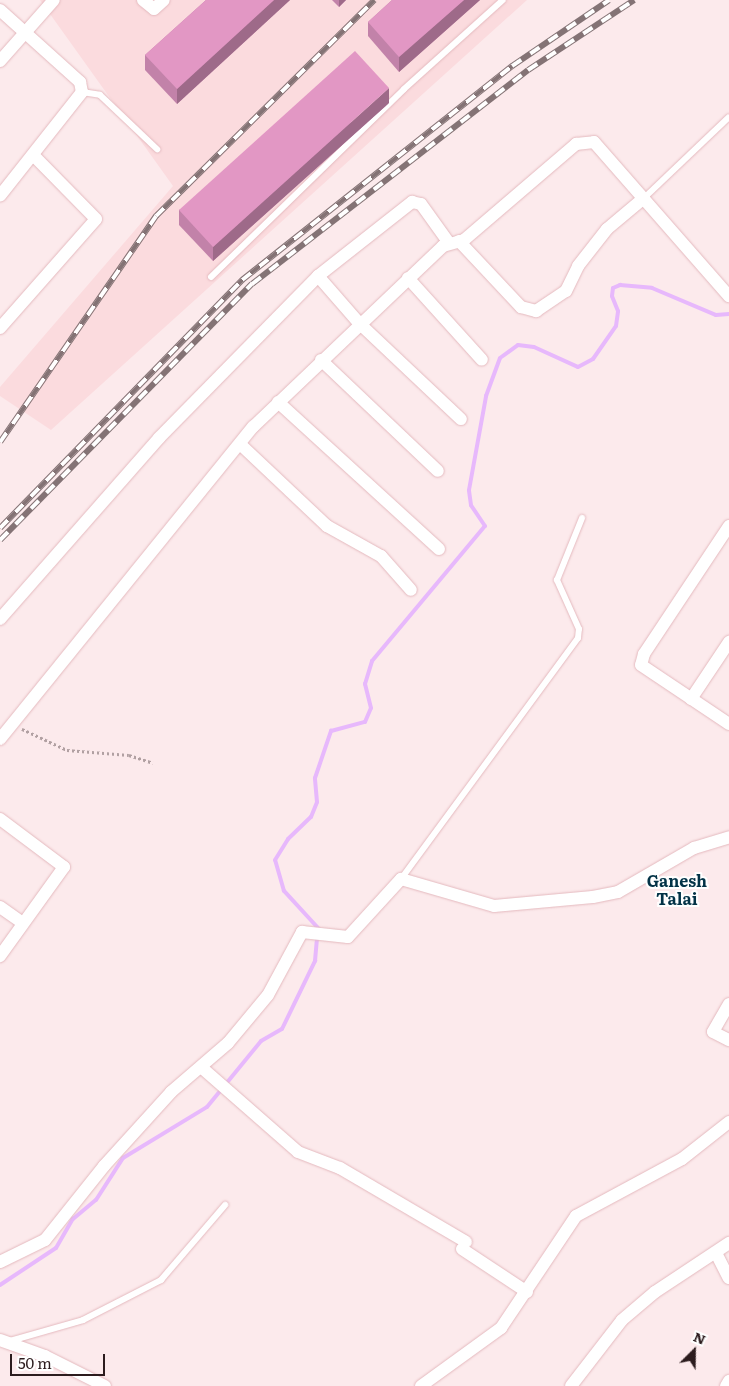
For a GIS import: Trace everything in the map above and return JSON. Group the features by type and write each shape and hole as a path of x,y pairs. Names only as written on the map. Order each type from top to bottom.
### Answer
{"street":[{"path":"0,61 54,0"},
{"path":"143,0 154,9 164,0"},
{"path":"0,10 80,82 82,92 34,156 0,196"},
{"path":"5,729 240,444 278,402 408,278 582,141 594,142 729,296"},
{"path":"0,328 96,219 34,156"},
{"path":"0,618 159,438 318,276 412,202 421,204 454,242 521,307 536,311 566,291 578,266 607,229 644,198"},
{"path":"318,276 359,323 461,419"},
{"path":"408,278 482,360"},
{"path":"320,360 438,471"},
{"path":"278,402 439,549"},
{"path":"240,444 327,526 381,556 411,590"},
{"path":"729,526 644,654 642,665 648,673 729,724"},
{"path":"690,699 729,642"},
{"path":"0,819 64,867 0,956"},
{"path":"0,1262 45,1240 104,1166 261,1004 298,934 312,932 341,938 350,935 401,879 494,906 593,897 618,892 694,848 729,837"},
{"path":"0,907 23,923"},
{"path":"729,1004 713,1032 729,1040"},
{"path":"202,1067 298,1152 340,1168 464,1246 528,1292"},
{"path":"420,1386 501,1328 528,1292 576,1216 682,1159 729,1122"},
{"path":"571,1386 622,1320 655,1292 729,1243"},
{"path":"716,1253 729,1278"},
{"path":"4,1341 106,1386"},
{"path":"726,1386 729,1381"}],"lane":[{"path":"211,277 404,89 503,0"},
{"path":"82,92 100,95 158,149"},
{"path":"644,198 729,117"},
{"path":"401,879 578,638 579,628 556,580 582,518"},
{"path":"4,1341 83,1320 161,1280 225,1205"}],"path":[{"path":"5,729 66,750 129,756 154,763"}],"shaded area":[{"path":"40,0 527,0 51,430 0,396 0,387 173,186"}],"building":[{"path":"206,0 274,0 177,89 145,55"},
{"path":"392,0 464,0 399,57 368,22"},
{"path":"355,51 389,88 213,247 179,210"}],"waterway":[{"path":"319,929 284,891 275,860 288,839 311,817 317,802 315,778 331,731 365,722 371,708 365,684 372,661 485,526 471,505 469,490 486,396 500,358 518,345 534,347 578,367 593,359 616,326 618,311 612,296 613,288 620,285 652,288 716,315 729,314"},
{"path":"0,1285 56,1248 73,1219 96,1200 123,1158 207,1107 261,1041 282,1029 315,961 317,936"}],"railway":[{"path":"0,442 156,216 374,0"},
{"path":"0,528 242,280 512,66 609,0"},
{"path":"0,540 252,284 528,70 634,0"}],"district":[{"name":"Ganesh Talai","path":"677,889"}]}
